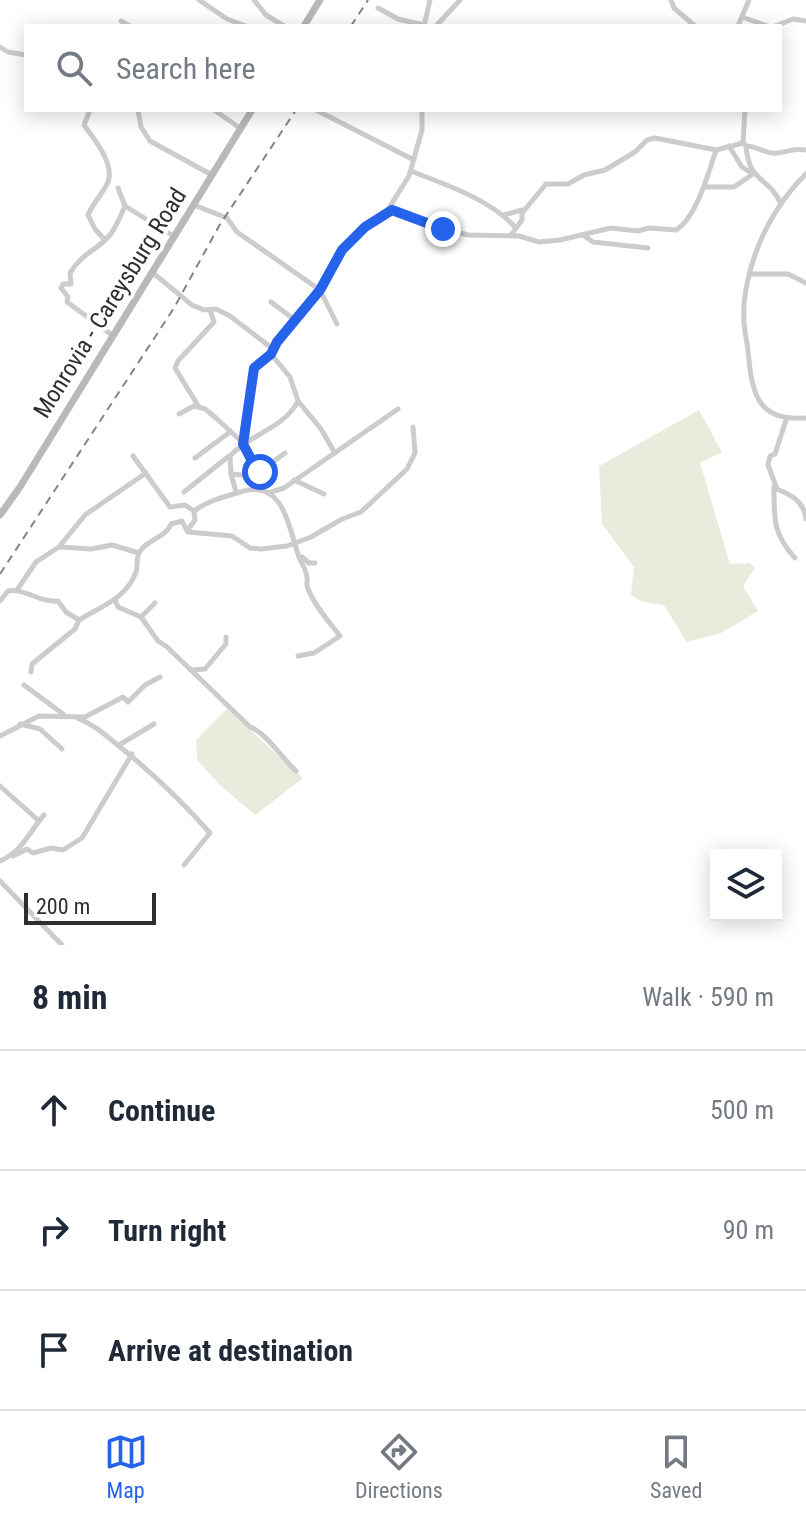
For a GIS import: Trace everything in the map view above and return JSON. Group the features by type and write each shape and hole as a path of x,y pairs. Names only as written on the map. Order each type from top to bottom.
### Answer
{"main road":[{"path":"305,24 320,0"},
{"name":"Monrovia - Careysburg Road","path":"0,515 251,112"}],"street":[{"path":"199,0 227,19 241,24"},
{"path":"254,0 266,15 281,24"},
{"path":"424,24 430,0"},
{"path":"438,24 460,0"},
{"path":"671,0 674,8 693,24"},
{"path":"739,24 749,0"},
{"path":"378,8 398,19 417,24"},
{"path":"742,17 761,24"},
{"path":"780,24 793,19 806,21"},
{"path":"121,21 126,24"},
{"path":"0,47 24,55"},
{"path":"89,112 84,125 100,147 109,180 88,215 105,240"},
{"path":"138,112 141,127 150,141 212,175"},
{"path":"217,112 240,128"},
{"path":"320,112 414,160"},
{"path":"243,444 254,368 272,352 320,290 342,250 387,211 411,171 422,130 422,112"},
{"path":"745,112 744,144 753,174"},
{"path":"511,235 525,209 546,184 568,184 584,175 605,170 635,152 647,140 655,138 716,150 744,144 758,146 770,153 781,153 789,148 806,150"},
{"path":"729,146 742,167 777,195 781,204"},
{"path":"387,211 397,211 468,235 511,235 539,242 611,228 676,230 691,215 695,200 709,179 716,150"},
{"path":"411,171 457,190 504,215 516,228"},
{"path":"703,187 734,187 753,174"},
{"path":"806,174 781,204 759,244 744,318 751,384 758,400 770,412 786,420 806,418"},
{"path":"118,188 125,206 175,237"},
{"path":"194,205 227,218 237,232 320,290 337,324"},
{"path":"112,335 67,302 68,297 61,288 63,284 71,284 70,273 84,255 105,240 116,227 125,206"},
{"path":"504,215 525,209"},
{"path":"582,234 593,242 648,248"},
{"path":"153,273 192,305 216,309 240,322 272,352 290,377 298,401 321,429 335,453"},
{"path":"751,274 788,274 806,283"},
{"path":"271,302 295,320"},
{"path":"210,309 214,322 175,368 199,407 223,423 243,444 252,461 253,476"},
{"path":"184,492 208,476 243,444 285,417 298,401"},
{"path":"179,414 194,406 199,407"},
{"path":"267,493 276,492 398,409"},
{"path":"786,420 775,454 770,456 768,465 774,486 774,524 783,545 795,558"},
{"path":"187,531 232,536 250,548 296,544 361,512 407,469 415,453 413,427"},
{"path":"195,458 230,432"},
{"path":"231,474 253,476 285,453"},
{"path":"133,456 170,507 185,505 194,511 195,520 187,531"},
{"path":"230,456 231,474 237,492"},
{"path":"17,590 36,562 59,547 85,515 146,473"},
{"path":"294,480 324,494"},
{"path":"774,486 790,494 805,509 806,519"},
{"path":"194,511 201,505 253,488 267,493 280,504 307,575 306,586 340,636 314,653 298,656"},
{"path":"31,672 32,664 75,629 79,620 115,600 129,587 137,570 139,553 147,545 169,531 171,524 182,521 187,531"},
{"path":"59,547 91,549 112,545 139,553"},
{"path":"298,556 315,563"},
{"path":"0,601 8,591 17,590 49,602 58,601 66,612 79,620"},
{"path":"115,600 118,607 141,617 158,641 250,727 258,729 296,771"},
{"path":"141,617 155,603"},
{"path":"190,671 208,667 226,644 226,637"},
{"path":"0,736 39,716 77,718 88,716 101,706 123,697 128,702 145,685 160,677"},
{"path":"24,685 63,714"},
{"path":"77,718 132,754 190,809 210,833 184,865"},
{"path":"19,724 40,729 62,749"},
{"path":"118,745 154,724"},
{"path":"0,861 27,849 33,853 51,848 63,850 82,838 132,754"},
{"path":"0,786 39,821"},
{"path":"13,856 44,815"},
{"path":"0,881 62,945"}],"shaded area":[{"path":"699,410 722,452 700,463 730,564 750,563 755,568 743,586 758,611 721,633 687,642 664,605 643,602 631,595 634,567 602,524 599,466"},
{"path":"227,709 303,778 255,815 197,760 196,740"}],"railway":[{"path":"352,24 368,0"},
{"path":"0,574 174,308 219,226 295,112"}],"route":[{"path":"260,472 253,476 250,454 243,444 254,368 271,354 277,342 320,290 342,250 387,211 397,211 443,229"}]}
